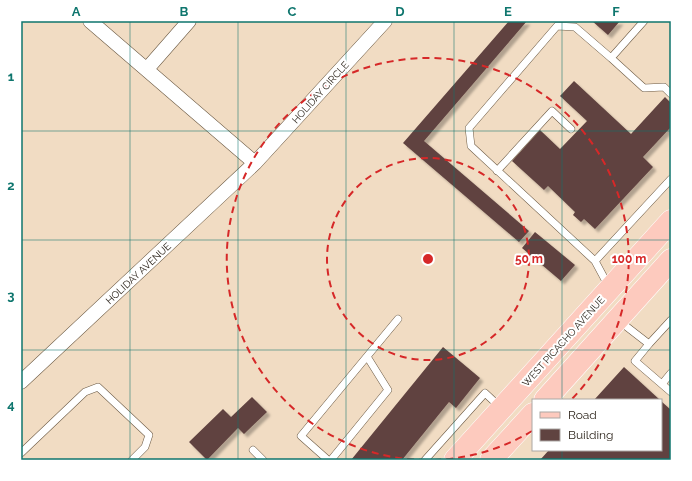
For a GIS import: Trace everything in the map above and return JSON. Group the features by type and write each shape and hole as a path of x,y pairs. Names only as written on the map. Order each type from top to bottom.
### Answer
{"main road":[{"name":"WEST PICACHO AVENUE","path":"455,460 671,221"},
{"path":"546,399 671,260"},
{"path":"603,296 618,320"},
{"path":"491,460 532,415"}],"street":[{"path":"90,21 255,163"},
{"path":"147,69 189,21"},
{"name":"HOLIDAY CIRCLE","path":"255,163 385,21"},
{"name":"HOLIDAY AVENUE","path":"21,382 255,163"}],"lane":[{"path":"611,58 644,21"},
{"path":"603,296 595,261 471,146 469,128 557,26 576,27 644,88 664,87 671,94"},
{"path":"497,171 552,111 571,129"},
{"path":"595,261 671,179"},
{"path":"328,460 301,436 368,358 398,319"},
{"path":"618,320 649,344"},
{"path":"671,320 635,360 671,392"},
{"path":"331,460 388,390 368,358"},
{"path":"662,384 671,373"},
{"path":"21,453 85,392 98,387 149,435 145,447 132,460"},
{"path":"425,460 485,393 502,408"},
{"path":"253,450 264,460"}],"building":[{"path":"509,21 527,21 424,141 529,231 519,242 403,143"},
{"path":"592,21 620,21 608,35"},
{"path":"574,81 631,134 665,97 671,103 671,127 643,157 653,167 595,229 584,219 581,222 573,215 575,212 548,186 544,190 512,161 540,130 560,149 587,121 560,96"},
{"path":"535,232 575,265 561,281 522,248"},
{"path":"443,347 480,378 456,408 449,402 402,460 351,460"},
{"path":"624,367 659,399 595,399"},
{"path":"252,397 267,412 244,434 238,428 207,460 189,442 223,409 231,417"},
{"path":"662,402 671,410 671,460 540,460 548,451 662,451"}]}
